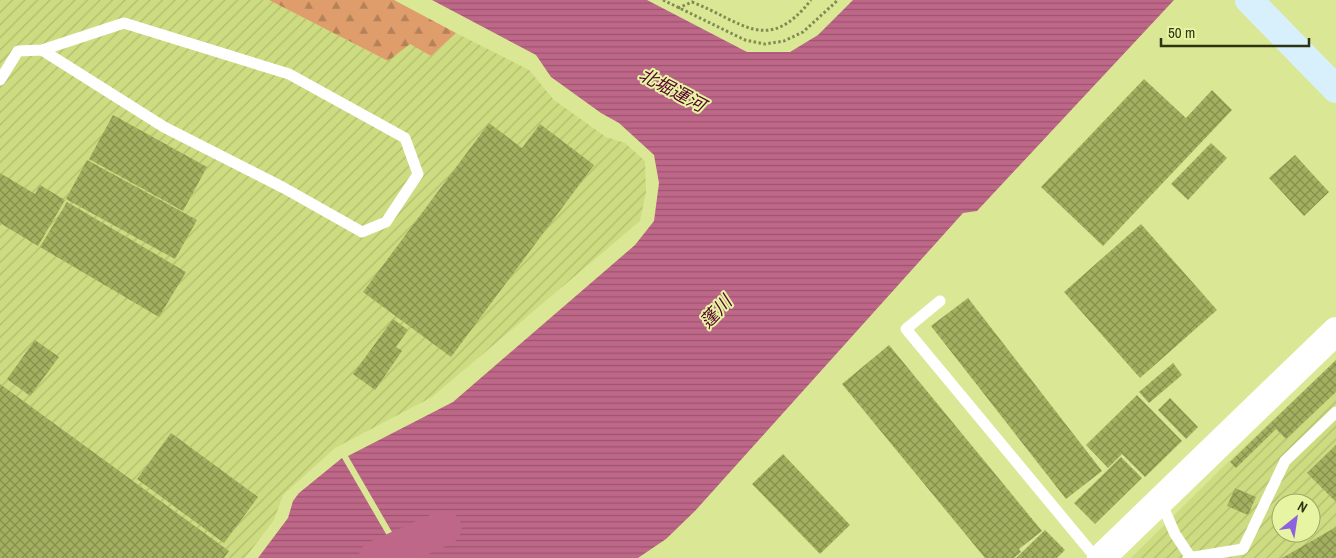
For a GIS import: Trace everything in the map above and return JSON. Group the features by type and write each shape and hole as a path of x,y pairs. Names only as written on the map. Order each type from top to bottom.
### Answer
{"main road":[{"path":"1249,0 1336,89"}],"street":[{"path":"1101,558 1336,331"}],"lane":[{"path":"0,80 18,51 42,50 124,22 289,74 406,138 418,174 386,222 362,232 284,188 164,127 42,50"},
{"path":"940,301 906,330 1096,558"},
{"path":"1160,500 1175,534 1189,558 1243,550 1285,461 1336,412"}],"path":[{"path":"663,0 745,40 765,44 784,41 803,32 838,0"},
{"path":"677,8 692,2 737,25 754,30 770,31 801,13 811,0"}],"shaded area":[{"path":"0,0 269,0 388,61 410,43 431,56 456,33 529,70 554,100 606,137 625,143 645,161 646,192 640,221 432,397 335,448 283,495 274,520 245,558 0,558"},
{"path":"1336,360 1336,558 1131,558 1224,466"}],"green space":[{"path":"269,0 394,0 456,33 431,56 410,44 388,61"}],"water":[{"name":"北堀運河","path":"432,0 647,0 747,52 790,52 818,35 853,0 1174,0 977,211 963,213 695,511 666,539 638,558 407,558 348,456 453,402 635,245 654,221 659,183 654,155 619,123 601,113 551,77 536,55"},
{"path":"342,458 400,558 258,558 288,518 293,501 299,493"}],"building":[{"path":"1144,79 1186,118 1212,90 1232,110 1103,246 1041,187"},
{"path":"113,115 207,167 183,211 89,159"},
{"path":"489,123 522,148 540,124 594,165 451,357 363,292"},
{"path":"1211,143 1227,158 1188,200 1171,184"},
{"path":"1295,155 1329,192 1304,216 1269,178"},
{"path":"87,160 197,220 175,259 66,199"},
{"path":"0,173 35,194 40,185 65,200 38,246 0,223"},
{"path":"67,202 186,272 159,317 40,247"},
{"path":"1141,224 1217,310 1140,378 1064,292"},
{"path":"968,298 1102,471 1066,499 931,326"},
{"path":"393,319 408,330 396,347 402,351 375,390 353,374"},
{"path":"35,340 59,357 30,396 7,379"},
{"path":"889,345 1042,531 1019,549 1021,552 1014,558 985,558 842,384"},
{"path":"1336,360 1336,392 1286,439 1276,429 1236,468 1230,462"},
{"path":"1173,363 1182,375 1149,403 1139,392"},
{"path":"0,384 229,551 224,558 0,558"},
{"path":"1137,395 1182,441 1145,477 1122,454 1108,468 1086,445"},
{"path":"1170,398 1198,427 1186,439 1158,410"},
{"path":"171,433 258,497 224,543 137,479"},
{"path":"1336,445 1336,502 1307,473"},
{"path":"783,454 850,525 820,554 752,484"},
{"path":"1121,457 1142,478 1095,524 1074,503"},
{"path":"1235,488 1256,497 1248,515 1227,506"},
{"path":"1336,527 1336,558 1282,558 1308,543 1321,543 1321,536"},
{"path":"1045,530 1065,550 1057,558 1016,558"}],"waterway":[{"name":"蓬川","path":"376,558 444,528"}]}
